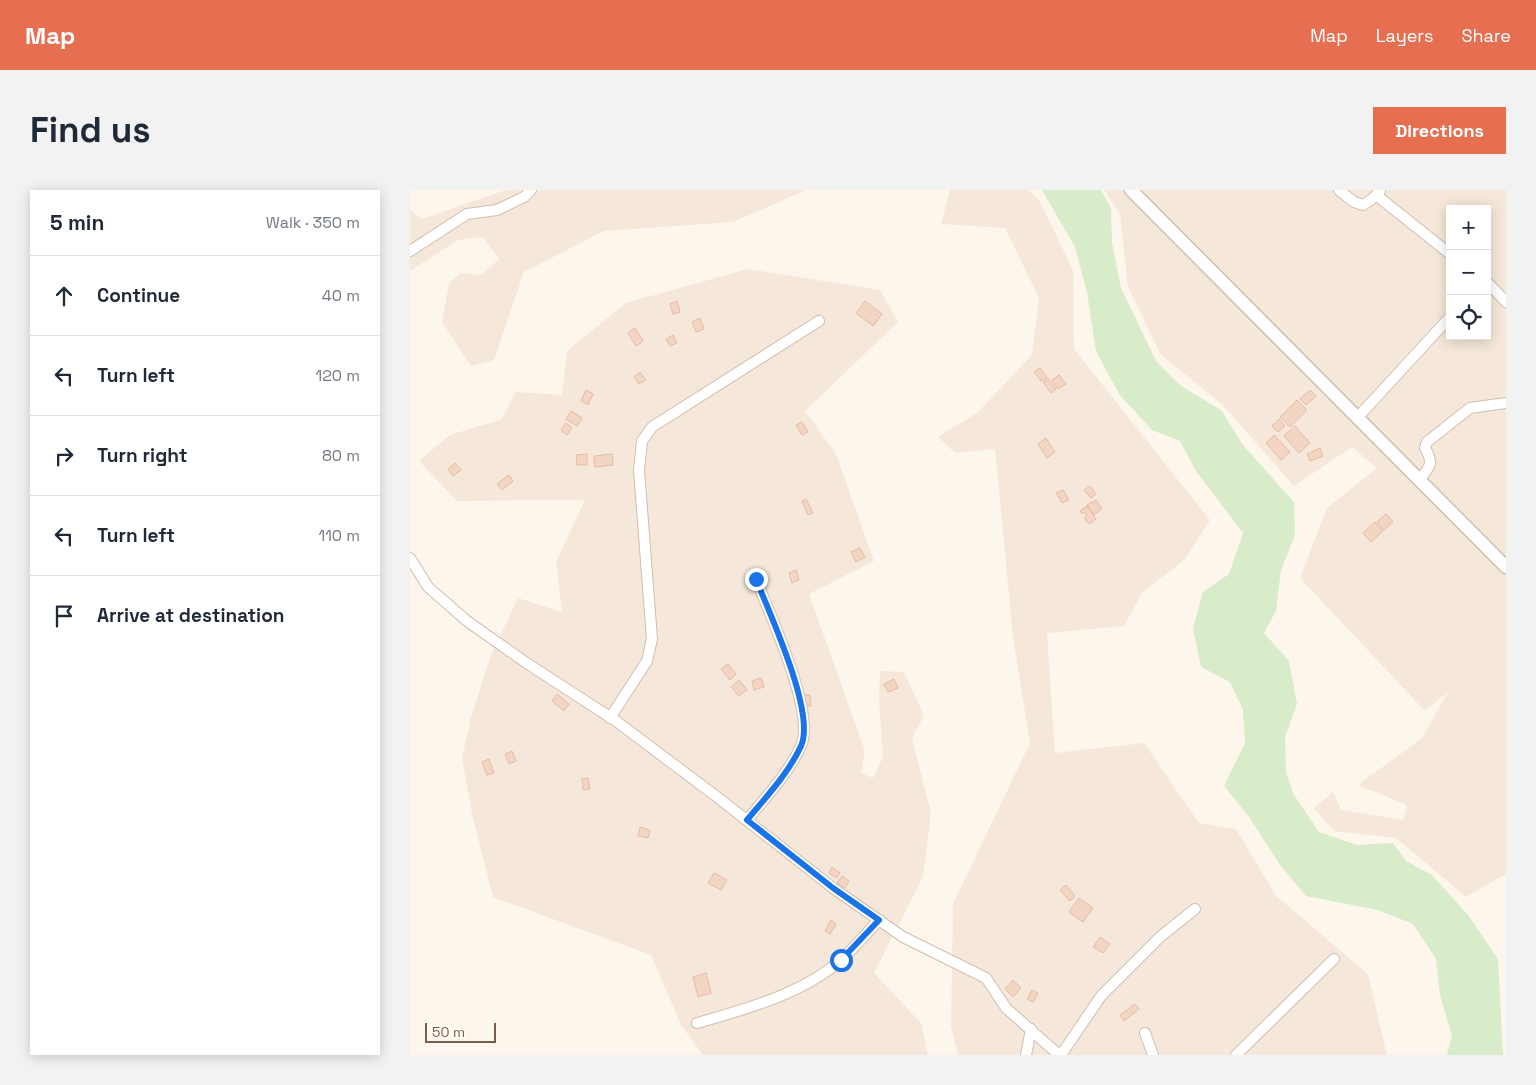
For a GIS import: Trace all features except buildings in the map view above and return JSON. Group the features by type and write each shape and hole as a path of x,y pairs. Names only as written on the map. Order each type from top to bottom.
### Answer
{"street":[{"path":"410,251 467,214 497,210 524,197 532,190"},
{"path":"1131,190 1506,567"},
{"path":"1339,190 1360,204 1368,203 1378,193 1446,251"},
{"path":"1491,286 1506,302"},
{"path":"610,718 647,661 652,639 639,470 642,441 652,427 819,321"},
{"path":"1358,417 1369,407 1396,372 1446,321"},
{"path":"1420,480 1431,466 1431,458 1425,448 1427,442 1470,408 1506,403"},
{"path":"410,558 428,587 460,615 525,662 610,718 747,820 833,888 903,937 986,978 1006,1008 1060,1055 1101,996 1160,937 1195,909"},
{"path":"747,820 787,771 801,745 805,730 801,700 756,579"},
{"path":"698,1023 773,998 814,980 841,960 879,920"},
{"path":"1236,1055 1334,959"},
{"path":"1026,1055 1031,1029"},
{"path":"1145,1033 1154,1055"}],"shaded area":[{"path":"506,190 806,190 733,222 604,231 524,272 494,360 471,366 442,322 449,283 461,273 481,275 499,259 483,237 458,240 410,271 410,210 422,219"},
{"path":"950,190 1028,190 1039,200 1073,270 1074,349 1210,520 1185,559 1142,593 1124,626 1047,633 1055,753 1144,743 1199,823 1236,829 1276,896 1368,974 1387,1055 958,1055 951,1027 953,904 1030,743 1013,637 995,449 955,453 938,437 977,413 1032,355 1039,298 1005,228 941,224"},
{"path":"1104,190 1506,190 1506,874 1466,897 1396,838 1334,831 1314,808 1333,792 1341,810 1403,820 1407,805 1358,785 1422,738 1448,692 1425,711 1300,578 1327,508 1377,468 1352,447 1294,486 1223,405 1161,355 1128,287 1120,214"},
{"path":"748,269 880,290 898,322 805,411 836,454 874,561 809,594 865,751 861,773 873,778 883,757 879,702 880,671 904,672 924,716 912,738 931,813 923,877 874,973 921,1023 928,1055 703,1055 681,1025 651,955 493,897 472,814 462,758 471,717 491,655 518,598 562,612 556,562 585,500 457,501 419,461 450,435 502,419 516,392 562,395 567,351 626,303"}],"green space":[{"path":"1042,190 1101,190 1111,208 1112,243 1121,288 1156,361 1181,386 1221,410 1243,445 1294,502 1295,535 1281,570 1276,611 1264,633 1289,661 1297,704 1285,737 1286,773 1294,795 1319,832 1357,845 1393,843 1406,861 1432,875 1468,915 1498,959 1503,1055 1447,1055 1452,1036 1440,995 1436,959 1413,924 1378,910 1306,896 1280,865 1249,817 1224,786 1245,743 1243,710 1230,682 1201,667 1193,628 1203,592 1229,574 1243,533 1196,471 1180,441 1152,430 1119,394 1096,351 1087,292 1075,247"}],"route":[{"path":"756,579 801,700 805,730 801,745 787,771 747,820 833,888 879,920 841,960"}]}
